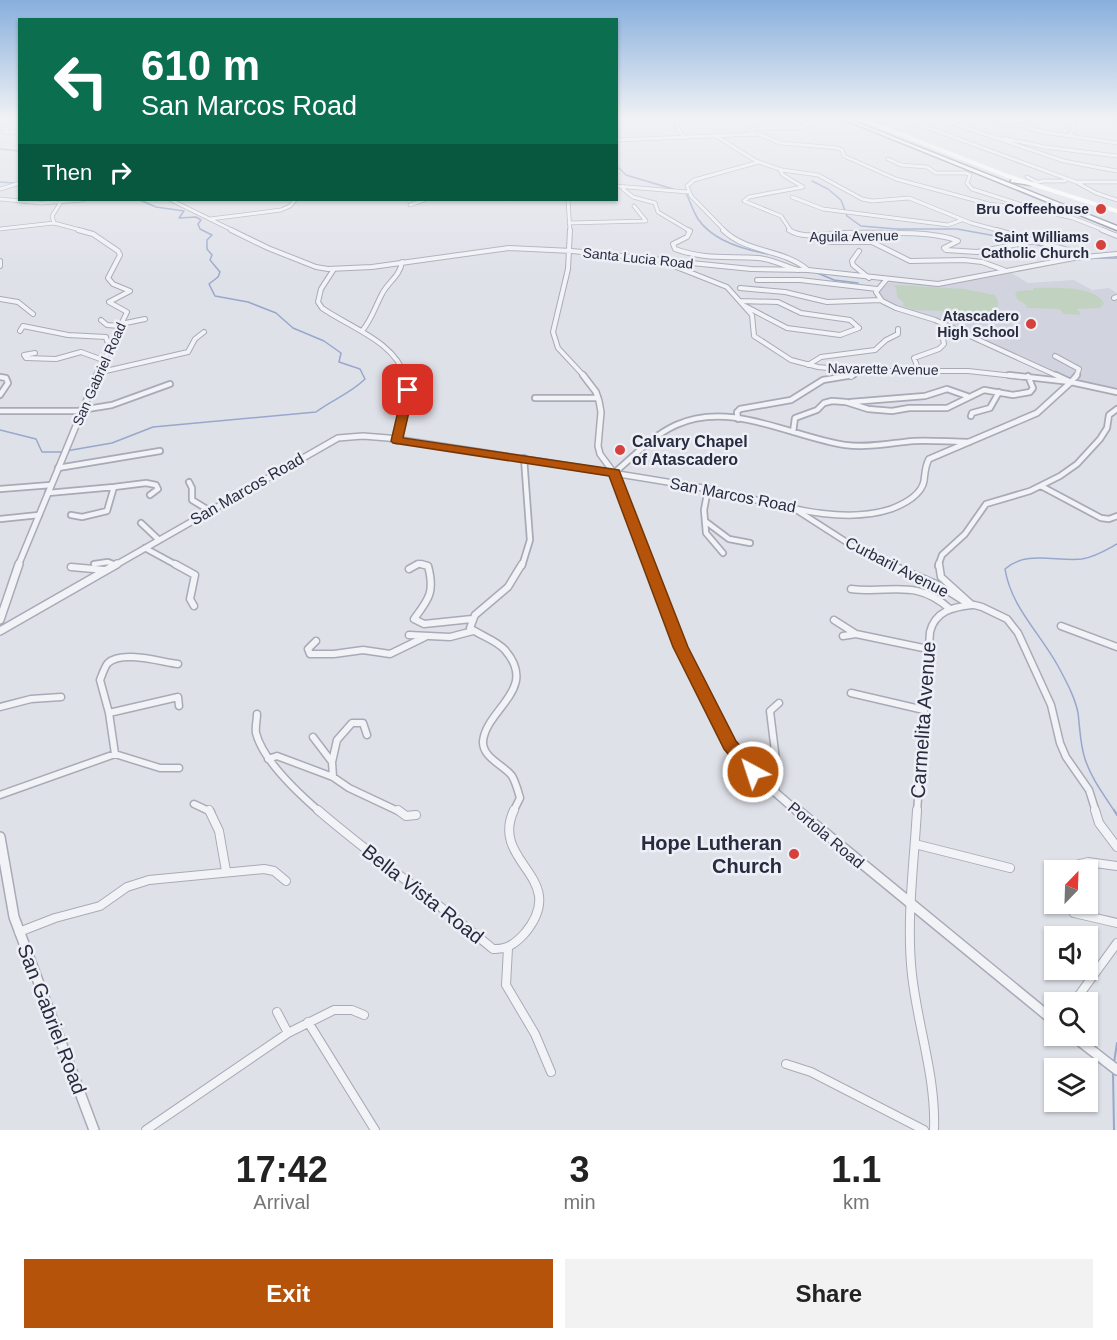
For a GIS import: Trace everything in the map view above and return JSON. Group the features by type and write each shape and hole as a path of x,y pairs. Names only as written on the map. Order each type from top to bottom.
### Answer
{"highway":[{"path":"974,172 1117,230"},
{"path":"986,172 1019,184 1034,183"},
{"path":"997,176 1117,230"}],"main road":[{"path":"1004,172 1117,211"}],"street":[{"path":"687,192 687,186 694,180 724,172"},
{"name":"Aguila Avenue","path":"781,172 803,187 749,197 745,199 745,202 781,216 794,234 810,237 842,233 944,236 958,241 944,248 946,250 974,252 1035,241"},
{"path":"799,172 815,174 866,200 910,198 962,220 1089,256"},
{"path":"879,172 893,178 989,204 1038,210"},
{"path":"934,172 938,174 966,173 970,175 968,183 972,189 1038,210 1117,230"},
{"path":"1045,172 1117,200"},
{"path":"1027,177 1034,183 1117,182"},
{"path":"1107,183 1117,187"},
{"path":"0,189 18,184"},
{"path":"618,186 687,192 739,243 751,248 785,254 808,270"},
{"path":"623,186 623,189 633,197 655,203 658,212 690,231 687,237 674,243 675,249 695,256 723,259 760,258 798,270"},
{"path":"792,197 823,209 951,225 962,220"},
{"path":"0,199 33,203 72,201"},
{"name":"Santa Lucia Road","path":"173,201 276,252 316,267 334,269 502,248 569,250 751,270 808,270 886,280 947,283 1004,270 1089,256 1117,254"},
{"path":"210,219 281,210 294,201"},
{"path":"410,205 421,201"},
{"path":"536,398 598,398 592,385 561,350 554,338 553,326 568,270 568,201"},
{"path":"0,228 54,223 52,216 61,202"},
{"path":"568,223 646,221 634,206"},
{"name":"San Gabriel Road","path":"0,620 12,580 81,411 111,342 127,312 109,302 130,291 113,284 108,278 120,255 118,251 93,234 54,223"},
{"path":"810,237 832,242 868,241 910,261 976,261 1004,270"},
{"path":"859,251 852,261 869,278"},
{"path":"0,261 0,266"},
{"path":"671,261 674,266 727,287 742,303 764,312 777,324 838,335 849,334 859,328 850,320 801,313 778,302 742,303"},
{"path":"362,331 372,319 383,292 401,270 402,262"},
{"path":"334,269 320,294 319,305 336,319 362,331 382,346 400,366 407,380 407,396 397,441"},
{"path":"758,280 807,280 877,289"},
{"path":"886,280 877,289 876,294 881,300 896,308 935,320 1071,382 1117,392"},
{"path":"740,288 785,292 827,302 881,300"},
{"path":"0,299 20,300 33,314"},
{"name":"Navarette Avenue","path":"742,303 753,316 751,323 754,336 788,358 808,365 858,371 1028,376 1071,382"},
{"path":"101,320 107,325 120,325 145,319"},
{"path":"20,331 23,326 68,335 106,337 107,341 111,342"},
{"path":"919,371 914,358 939,349 944,344 942,334 951,328"},
{"path":"808,365 821,357 842,356 856,351 877,349 886,340 898,334 898,329"},
{"path":"97,373 188,352 195,339 204,332"},
{"path":"34,353 24,355 26,358 58,359 73,352 87,351 103,360"},
{"path":"1055,356 1079,369 1079,373 1071,382"},
{"path":"738,419 740,410 791,400 823,380 851,377 858,371"},
{"path":"846,402 868,410 946,408 984,390 1020,395 1030,392 1033,388 1028,376"},
{"path":"0,377 6,378 8,383 0,395"},
{"name":"San Marcos Road","path":"0,631 334,440 359,436 524,458 708,489 793,508 837,514 886,511 918,493 926,477 926,464 929,459 1037,413 1052,402 1071,382"},
{"path":"0,411 81,411 112,405 170,384"},
{"path":"793,432 793,420 798,416 818,410 829,401 846,402 925,396 946,389 968,396"},
{"path":"971,416 972,413 990,408 999,392"},
{"name":"Portola Road","path":"598,398 601,415 597,448 614,473 676,637 724,735 745,765 910,906 1044,1013"},
{"path":"972,605 941,577 938,567 939,559 965,534 986,504 1041,486 1060,476 1087,455 1107,428 1109,415 1117,409"},
{"path":"614,473 656,438 679,424 706,418 738,419 832,443 860,446 914,441 969,442"},
{"path":"58,468 160,451"},
{"path":"409,569 419,564 428,566 432,593 414,619 424,624 472,619 511,585 530,540 524,458"},
{"path":"189,482 192,500 210,510"},
{"path":"47,494 146,483 156,485 158,489 150,495"},
{"path":"0,489 51,485"},
{"path":"1041,486 1101,518 1109,519 1117,516"},
{"path":"71,515 82,517 107,511 114,487"},
{"path":"708,489 704,510 706,533 723,553"},
{"path":"47,494 101,491"},
{"name":"Curbaril Avenue","path":"793,508 865,554 940,586 972,605"},
{"path":"0,519 39,515"},
{"path":"705,521 729,539 750,543"},
{"path":"141,524 159,540"},
{"path":"145,548 195,575 190,599 194,606"},
{"path":"94,564 108,562 116,565"},
{"path":"71,567 105,570"},
{"path":"851,588 860,591 904,588 933,595 941,599 950,609 972,605 982,607 1007,619 1017,633 1051,705 1066,757 1089,790 1100,823 1117,847"},
{"name":"Carmelita Avenue","path":"934,1130 932,1073 910,967 909,930 928,649 933,620 950,609"},
{"path":"472,619 470,628 506,651 514,664 516,676 512,693 483,742 485,751 511,776 520,798 508,825 511,843 518,860 536,885 540,901 534,921 508,948 506,986 535,1034 551,1072"},
{"path":"834,620 856,633 928,649"},
{"path":"1061,626 1117,647"},
{"path":"409,635 425,638 465,636 473,630"},
{"path":"843,636 856,633"},
{"path":"316,641 308,649 310,654 334,654 363,650 390,654 425,638"},
{"path":"115,754 109,713 100,680 108,663 125,658 158,658 167,663 178,664"},
{"path":"851,693 924,710"},
{"path":"0,707 30,699 61,697"},
{"path":"109,713 178,697 179,706"},
{"path":"776,792 777,768 770,711 779,703"},
{"name":"Bella Vista Road","path":"256,714 256,732 268,759 316,809 374,857 443,907 493,949 508,948"},
{"path":"333,777 332,762 335,742 342,731 352,723 363,723 367,735"},
{"path":"313,737 332,762"},
{"path":"0,795 115,754 160,768 179,768"},
{"path":"268,759 277,756 333,777 349,788 392,807 406,816 416,815"},
{"path":"194,804 206,808 213,814 227,862 226,871"},
{"name":"San Gabriel Road","path":"0,837 3,884 94,1130"},
{"path":"915,844 1010,868"},
{"path":"1098,863 1117,866"},
{"path":"19,932 55,918 100,906 127,887 149,880 264,869 274,872 286,881"},
{"path":"1078,914 1117,923"},
{"path":"1081,992 1117,943"},
{"path":"146,1130 288,1033 308,1022 334,1010 352,1010 364,1015"},
{"path":"277,1012 288,1033"},
{"path":"308,1022 375,1130"},
{"path":"1086,1046 1117,1071"},
{"path":"786,1064 811,1072 924,1130"}],"shaded area":[{"name":"Atascadero High School","path":"1008,271 1028,283 1074,280 1092,290 1109,288 1117,293 1117,390 1080,383 1058,375 931,318 900,309 884,301 878,292 891,281 941,285"}],"green space":[{"path":"896,285 964,289 995,295 998,301 998,313 914,310 903,306 904,303 897,297 896,287 893,287"},
{"path":"1033,288 1082,290 1099,297 1104,303 1100,308 1077,309 1081,315 1064,314 1059,309 1027,308 1017,299 1015,293 1034,290"}],"waterway":[{"path":"623,172 626,175 673,189"},
{"path":"812,181 828,189 841,200 847,216 861,226 897,229 957,229 1023,241"},
{"path":"0,182 14,183"},
{"path":"686,193 698,219 712,233 740,247 769,254"},
{"path":"66,451 112,443 153,427 316,412 365,379 360,369 339,362 341,353 324,341 293,328 276,313 248,302 215,296 209,284 218,277 220,272 210,260 212,255 207,249 207,240 212,235 200,229 198,224 201,220 196,217 179,218 184,211 156,207 142,201"},
{"path":"1030,243 1081,256"},
{"path":"1091,258 1117,258"},
{"path":"815,272 834,280 858,283"},
{"path":"0,430 36,439 42,452 62,452"},
{"path":"1115,812 1088,766 1082,748 1078,713 1070,689 1051,654 1013,596 1005,569 1013,563 1032,558 1072,560 1087,558 1117,544"},
{"path":"1114,810 1117,815"},
{"path":"1114,1063 1117,1043"},
{"path":"1113,1071 1114,1130"}],"place":[{"name":"Bru Coffeehouse","path":"1101,209"},
{"name":"Saint Williams Catholic Church","path":"1101,245"},
{"name":"Atascadero High School","path":"1031,324"},
{"name":"Calvary Chapel of Atascadero","path":"620,450"},
{"name":"Hope Lutheran Church","path":"794,854"}],"route":[{"path":"408,390 397,441 614,473 676,637 724,735 745,765 753,772"}]}
